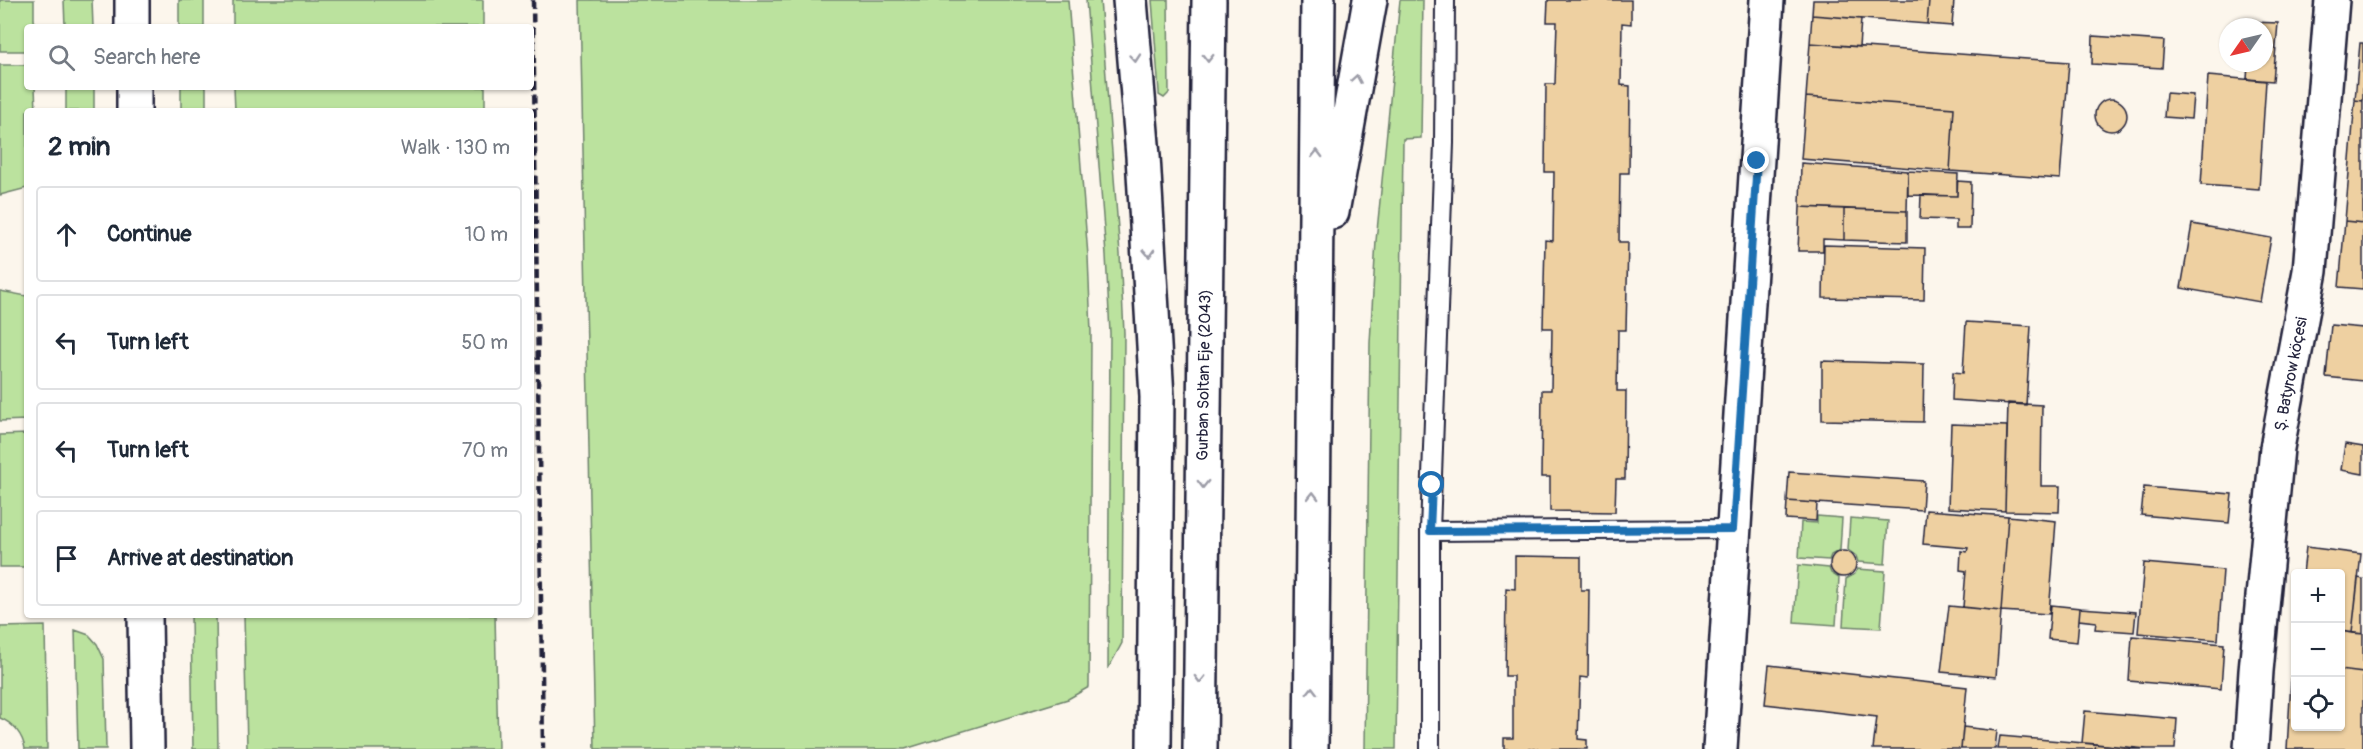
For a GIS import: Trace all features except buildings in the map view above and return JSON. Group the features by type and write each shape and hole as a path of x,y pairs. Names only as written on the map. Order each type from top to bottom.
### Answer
{"main road":[{"path":"132,0 132,24"},
{"path":"1130,0 1143,156 1157,397 1154,749"},
{"name":"Gurban Soltan Eje (2043)","path":"1200,749 1209,0"},
{"path":"1311,749 1318,0"},
{"path":"1315,302 1370,0"},
{"path":"1720,749 1767,0"},
{"name":"Ş. Batyrow köçesi","path":"2251,749 2277,448 2310,271 2331,0"},
{"path":"134,90 134,108"},
{"path":"1155,685 1206,243"},
{"path":"145,618 147,749"}],"lane":[{"path":"1430,749 1430,531 1444,143 1445,0"},
{"path":"1430,531 1733,529"}],"green space":[{"path":"0,0 34,0 34,24 24,24 24,51 0,51"},
{"path":"64,0 92,0 93,24 65,24"},
{"path":"179,0 204,0 204,24 179,24"},
{"path":"233,0 483,0 483,24 233,24"},
{"path":"580,0 1068,0 1088,256 1091,333 1089,687 1068,699 905,749 595,749"},
{"path":"1086,0 1100,0 1124,333 1122,643 1108,669 1110,333"},
{"path":"1152,0 1168,0 1169,93 1164,98 1159,95"},
{"path":"1400,0 1423,0 1421,138 1403,139 1396,749 1365,749 1370,343 1376,241"},
{"path":"0,65 24,65 24,90 35,90 36,108 24,108 24,189 0,195"},
{"path":"66,90 94,90 94,108 66,108"},
{"path":"181,90 206,90 206,108 181,108"},
{"path":"234,90 485,90 485,108 235,108"},
{"path":"0,291 24,295 24,420 0,421"},
{"path":"24,434 24,567 0,567 0,435"},
{"path":"1817,516 1842,518 1840,550 1831,555 1829,560 1799,558 1801,522 1817,523"},
{"path":"1850,518 1888,521 1885,564 1858,562 1856,556 1848,550"},
{"path":"1798,565 1829,568 1831,573 1839,578 1836,625 1794,622"},
{"path":"1857,569 1885,571 1881,628 1843,626 1846,579 1855,574"},
{"path":"191,618 216,618 218,749 193,749"},
{"path":"244,618 495,618 498,749 247,749"},
{"path":"45,626 47,749 25,749 17,730 0,718 0,627"},
{"path":"75,630 89,635 97,644 104,659 106,749 78,749"}],"railway":[{"path":"533,0 533,24"},
{"path":"534,75 543,749"}],"route":[{"path":"1432,485 1430,531 1733,529 1757,161"}]}
